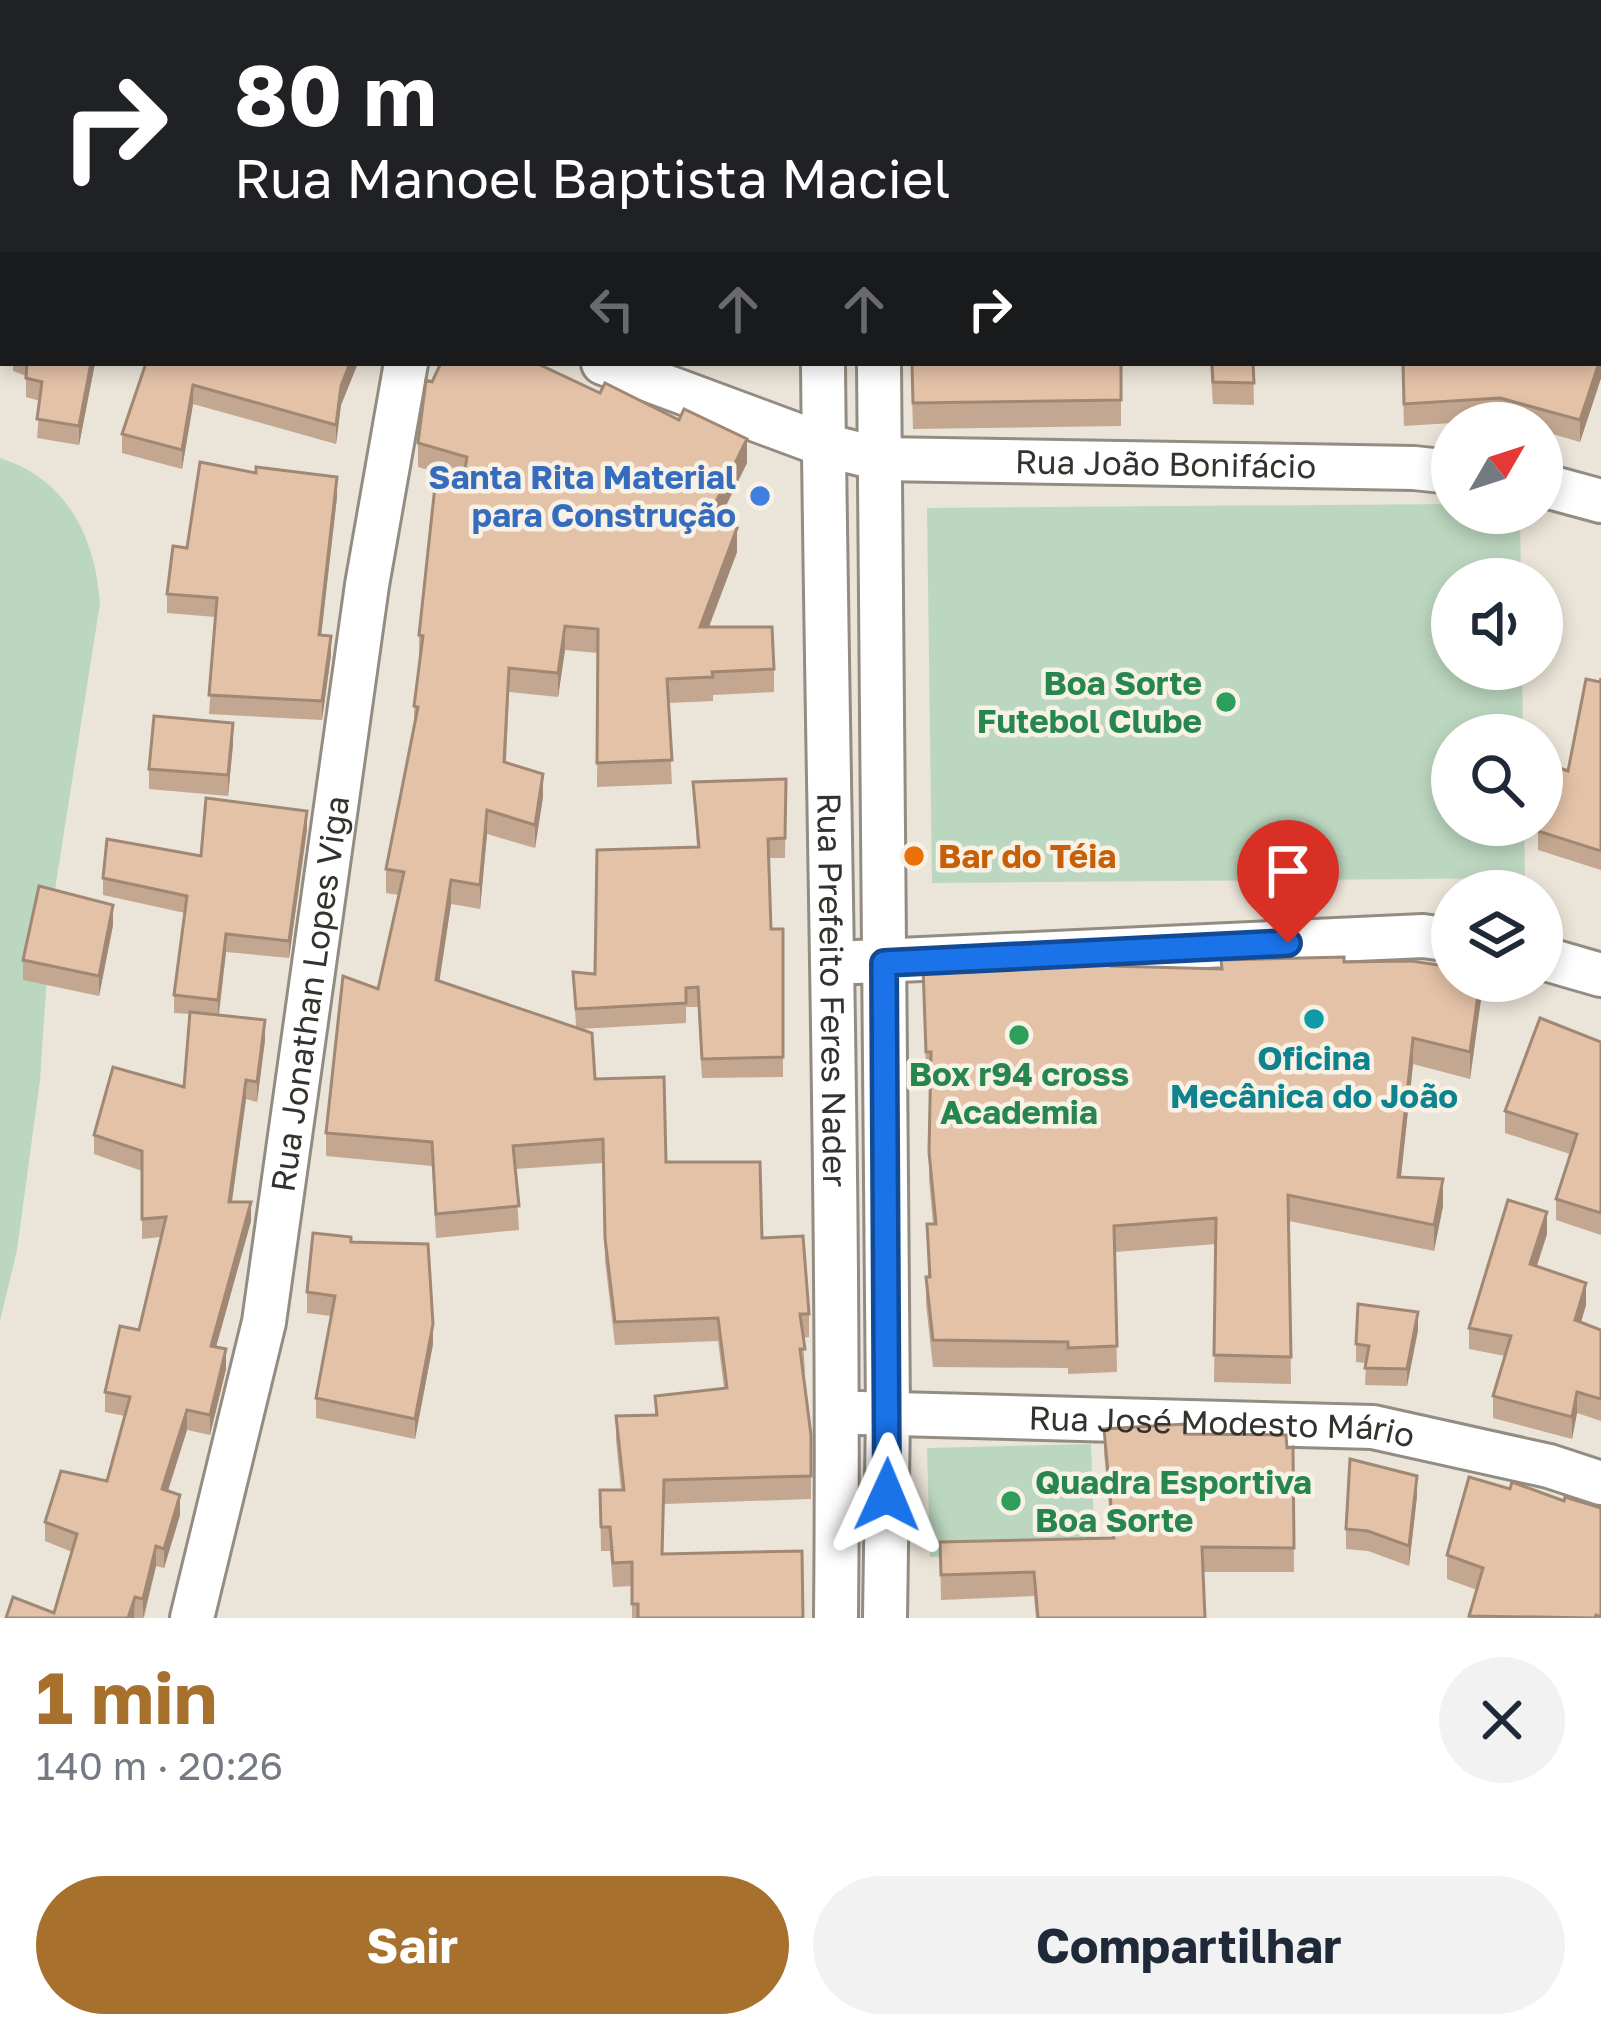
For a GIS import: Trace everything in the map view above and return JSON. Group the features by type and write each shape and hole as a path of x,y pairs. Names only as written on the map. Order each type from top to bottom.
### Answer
{"street":[{"name":"Rua Jonathan Lopes Viga","path":"192,1618 264,1322 367,585 405,366"},
{"name":"Rua João Bonifácio","path":"611,366 824,445 880,459 1431,471"},
{"name":"Rua Prefeito Feres Nader","path":"823,366 832,778 836,1618"},
{"name":"Rua Prefeito Feres Nader","path":"879,366 888,1414 885,1618"},
{"path":"1563,491 1601,501"},
{"path":"831,961 884,963 1431,937"},
{"path":"1563,964 1601,976"},
{"name":"Rua José Modesto Mário","path":"838,1412 1373,1427 1549,1466 1601,1483"}],"green space":[{"path":"0,458 43,480 73,514 92,555 100,603 51,915 40,1080 17,1250 0,1321"},
{"name":"Boa Sorte Futebol Clube","path":"1431,504 1431,534 1520,534 1521,558 1431,558 1431,690 1522,690 1523,714 1431,714 1431,846 1524,846 1525,870 1431,870 1431,879 932,883 927,508"},
{"name":"Quadra Esportiva Boa Sorte","path":"1091,1444 1095,1553 930,1557 927,1448"}],"building":[{"path":"27,366 90,366 79,426 37,419 42,382 26,378"},
{"path":"145,366 349,366 336,425 193,385 182,450 122,434"},
{"path":"440,366 542,366 600,393 605,383 679,420 684,409 747,439 707,520 737,528 700,627 772,627 774,669 667,679 672,760 597,763 598,629 565,626 558,673 509,668 504,762 543,774 535,825 487,810 480,885 451,880 436,980 592,1033 595,1079 664,1077 666,1162 760,1162 762,1238 803,1236 809,1314 800,1314 805,1349 800,1349 811,1476 664,1480 662,1554 802,1551 803,1618 638,1618 638,1604 632,1604 632,1562 613,1563 610,1527 601,1527 600,1490 624,1490 616,1416 657,1415 655,1396 727,1388 718,1318 615,1322 605,1238 603,1139 513,1146 519,1206 436,1214 432,1142 326,1133 343,976 378,989 404,872 386,869 418,707 414,706 423,636 419,635 435,486 461,490 467,457 418,443 426,380 432,382"},
{"path":"912,366 1121,366 1121,400 913,403"},
{"path":"1212,366 1253,366 1254,383 1213,382"},
{"path":"1403,366 1598,366 1580,420 1563,415 1563,402 1500,398 1404,404"},
{"path":"200,462 256,473 256,467 337,477 319,635 331,636 322,701 209,695 217,598 167,594 173,546 187,548"},
{"path":"1601,678 1601,851 1563,839 1563,769 1568,771 1586,679 1600,682"},
{"path":"154,716 233,723 228,775 149,769"},
{"path":"786,779 785,838 768,839 771,929 783,929 783,1057 702,1059 698,987 686,988 686,1003 576,1009 573,972 595,974 597,850 699,847 693,782"},
{"path":"206,798 307,811 289,941 226,934 218,1000 174,995 187,896 103,878 107,839 201,856"},
{"path":"39,886 113,905 99,976 23,960"},
{"path":"1344,957 1344,962 1431,964 1431,1002 1477,1002 1470,1052 1413,1038 1398,1177 1443,1179 1434,1225 1288,1195 1291,1357 1214,1355 1216,1218 1114,1226 1117,1346 933,1340 926,1277 930,1277 927,1224 936,1224 929,1152 931,1052 926,1052 923,966 1111,959 1111,966 1222,969 1221,960"},
{"path":"190,1012 265,1020 257,1082 246,1080 229,1202 251,1202 211,1346 226,1349 210,1415 187,1410 162,1489 180,1495 164,1549 156,1546 143,1599 135,1597 128,1618 6,1618 13,1597 54,1613 77,1534 45,1522 61,1471 107,1481 130,1397 105,1392 120,1326 139,1330 166,1217 142,1219 142,1151 94,1135 113,1067 184,1087"},
{"path":"1540,1018 1601,1042 1601,1213 1556,1199 1577,1134 1505,1111"},
{"path":"1508,1200 1547,1212 1530,1264 1586,1283 1575,1320 1601,1330 1601,1399 1577,1392 1572,1417 1493,1396 1511,1336 1469,1328"},
{"path":"313,1233 351,1237 351,1242 428,1244 433,1324 415,1419 316,1398 335,1296 307,1292"},
{"path":"1358,1304 1418,1312 1407,1369 1365,1368 1369,1346 1356,1344"},
{"path":"1185,1424 1185,1434 1286,1435 1287,1448 1293,1447 1294,1548 1202,1547 1205,1618 1038,1618 1034,1572 941,1575 940,1542 1114,1538 1104,1429"},
{"path":"1350,1459 1417,1476 1409,1546 1368,1531 1346,1529"},
{"path":"1469,1477 1510,1489 1512,1482 1564,1501 1565,1497 1601,1508 1601,1617 1469,1616 1483,1568 1447,1555"}],"place":[{"name":"Santa Rita Material para Construção","path":"760,496"},
{"name":"Boa Sorte Futebol Clube","path":"1226,702"},
{"name":"Bar do Téia","path":"914,856"},
{"name":"Oficina Mecânica do João","path":"1314,1019"},
{"name":"Box r94 cross Academia","path":"1019,1035"},
{"name":"Quadra Esportiva Boa Sorte","path":"1011,1501"}],"route":[{"path":"887,1495 884,963 1288,943"}]}
